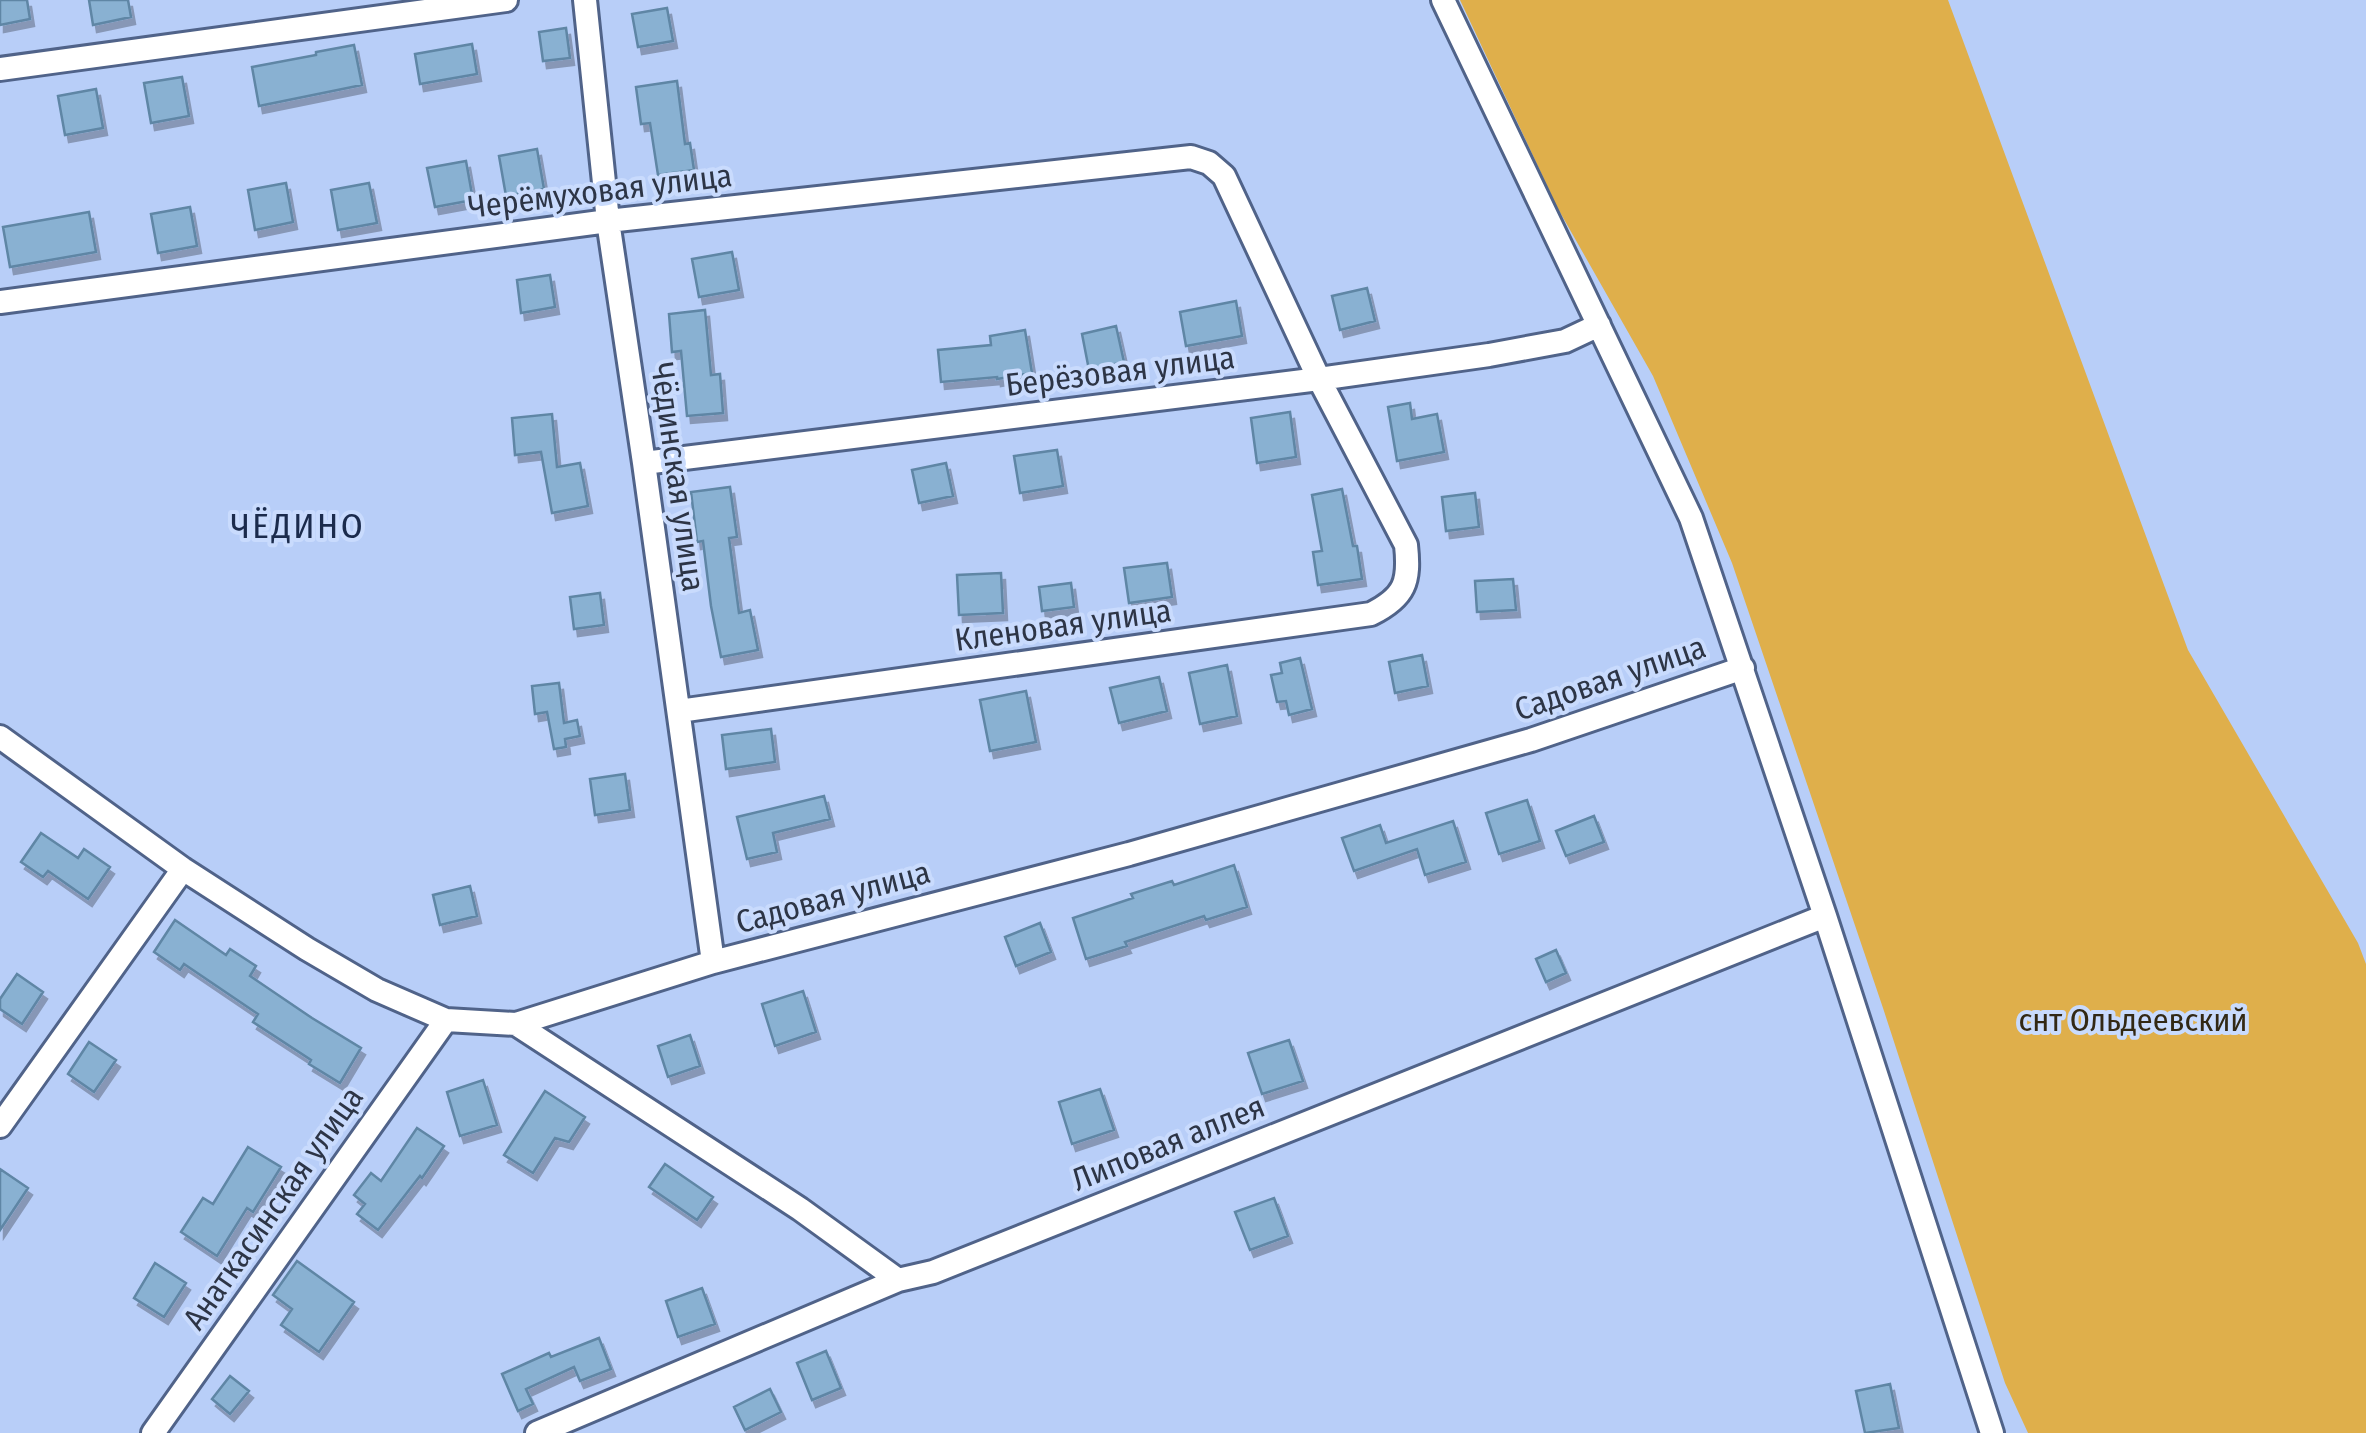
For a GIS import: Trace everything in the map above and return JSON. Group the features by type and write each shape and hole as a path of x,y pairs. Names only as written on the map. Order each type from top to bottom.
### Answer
{"street":[{"path":"0,69 506,0"},
{"name":"Чёдинская улица","path":"585,0 608,222 713,962"},
{"path":"1443,0 1691,518 1825,916 1988,1431"},
{"name":"Черёмуховая улица","path":"0,302 608,222 1191,157 1209,162 1224,176 1318,379"},
{"name":"Берёзовая улица","path":"644,463 1489,355 1565,341 1599,325"},
{"name":"Кленовая улица","path":"678,712 1371,614 1388,606 1401,592 1408,570 1406,545 1318,379"},
{"name":"Садовая улица","path":"0,737 183,868 363,982 446,1020 516,1024 713,962 1130,854 1531,740 1743,668"},
{"path":"0,1126 183,868"},
{"name":"Липовая аллея","path":"536,1433 898,1280 933,1272 1825,916"},
{"name":"Анаткасинская улица","path":"152,1433 446,1020"},
{"path":"516,1024 800,1209 898,1280"}],"green space":[{"name":"снт Ольдеевский","path":"1460,0 1948,0 2188,650 2358,943 2366,964 2366,1433 2028,1433 2005,1383 1732,563 1653,376 1557,207"}],"building":[{"path":"0,0 27,0 30,19 0,25"},
{"path":"89,0 128,0 131,17 93,25"},
{"path":"667,8 673,41 638,47 632,14"},
{"path":"566,28 570,58 543,61 539,32"},
{"path":"472,44 477,74 420,84 415,54"},
{"path":"354,45 362,85 259,106 252,67"},
{"path":"182,77 189,116 151,123 144,83"},
{"path":"677,81 685,144 690,143 694,170 658,175 650,123 641,124 636,87"},
{"path":"96,89 103,128 65,135 58,96"},
{"path":"537,149 544,189 506,196 499,156"},
{"path":"466,161 473,200 435,207 427,168"},
{"path":"286,183 293,222 255,230 248,190"},
{"path":"369,183 377,223 338,230 331,190"},
{"path":"190,207 197,246 158,253 151,214"},
{"path":"89,212 96,252 10,267 3,227"},
{"path":"732,252 739,290 699,297 692,259"},
{"path":"550,275 555,307 521,313 517,280"},
{"path":"1367,288 1375,321 1340,330 1332,296"},
{"path":"1236,301 1242,336 1186,346 1180,312"},
{"path":"705,310 711,375 720,374 723,413 687,416 681,351 672,352 669,314"},
{"path":"1116,326 1124,362 1089,370 1082,334"},
{"path":"1025,330 1032,373 941,382 938,350 991,345 990,336"},
{"path":"1410,403 1412,419 1437,414 1444,452 1397,461 1388,407"},
{"path":"1290,412 1296,457 1257,463 1251,418"},
{"path":"552,414 557,467 580,463 588,506 552,513 541,452 515,455 512,418"},
{"path":"1057,450 1063,486 1020,493 1014,456"},
{"path":"946,463 953,496 919,503 912,470"},
{"path":"730,487 737,537 729,538 739,613 750,610 758,650 721,657 703,541 697,542 691,492"},
{"path":"1342,489 1362,579 1318,585 1313,552 1322,551 1312,495"},
{"path":"1475,493 1479,527 1446,531 1442,497"},
{"path":"1167,563 1172,597 1129,603 1124,568"},
{"path":"1001,573 1003,613 959,615 957,575"},
{"path":"1513,579 1516,610 1477,612 1475,581"},
{"path":"1071,583 1074,607 1042,611 1039,587"},
{"path":"600,593 604,625 574,629 570,597"},
{"path":"1422,655 1428,686 1395,693 1389,662"},
{"path":"1300,658 1312,709 1289,715 1286,701 1277,702 1271,675 1282,673 1280,663"},
{"path":"1227,665 1237,716 1200,724 1189,673"},
{"path":"1159,677 1167,711 1119,723 1110,688"},
{"path":"559,683 564,723 577,720 580,736 565,739 566,747 554,749 547,712 535,714 532,686"},
{"path":"1026,691 1036,742 990,751 980,700"},
{"path":"771,729 775,762 726,769 722,735"},
{"path":"625,774 630,810 595,815 590,779"},
{"path":"824,796 830,819 773,833 777,852 747,859 737,817"},
{"path":"1527,800 1540,841 1499,854 1486,813"},
{"path":"1594,816 1604,842 1566,856 1556,831"},
{"path":"1453,821 1466,862 1425,875 1417,849 1354,871 1342,838 1380,825 1386,843"},
{"path":"41,833 78,858 84,849 110,867 88,899 48,871 43,877 21,862"},
{"path":"1234,865 1247,907 1206,920 1204,916 1086,959 1073,918 1133,898 1131,894"},
{"path":"470,886 477,916 440,925 433,895"},
{"path":"175,920 226,955 230,949 256,966 250,976 361,1048 340,1083 253,1022 258,1014 184,964 180,970 154,952"},
{"path":"1040,923 1051,952 1016,966 1005,937"},
{"path":"1556,950 1566,973 1546,982 1536,959"},
{"path":"17,974 43,992 22,1024 0,1009 0,999"},
{"path":"803,991 816,1032 775,1046 762,1004"},
{"path":"690,1035 700,1066 668,1077 658,1046"},
{"path":"1289,1040 1303,1081 1262,1094 1248,1053"},
{"path":"89,1042 116,1060 94,1092 68,1074"},
{"path":"483,1080 497,1125 460,1136 447,1092"},
{"path":"1100,1089 1114,1130 1072,1144 1059,1102"},
{"path":"545,1091 585,1117 569,1142 555,1138 533,1173 504,1155"},
{"path":"417,1128 444,1146 378,1230 357,1214 365,1204 354,1195 371,1173 381,1181"},
{"path":"248,1147 281,1167 253,1212 247,1208 217,1256 181,1232 203,1198 213,1204"},
{"path":"665,1164 713,1197 697,1220 649,1187"},
{"path":"0,1169 28,1188 0,1230"},
{"path":"1274,1198 1288,1236 1250,1250 1235,1212"},
{"path":"297,1261 354,1302 319,1352 281,1325 292,1309 273,1295"},
{"path":"155,1263 186,1283 164,1317 134,1298"},
{"path":"702,1288 715,1324 678,1337 666,1301"},
{"path":"599,1338 611,1369 580,1381 574,1367 526,1389 533,1404 518,1411 502,1374 549,1353 551,1357"},
{"path":"826,1351 841,1388 812,1400 797,1363"},
{"path":"230,1376 249,1391 230,1414 212,1399"},
{"path":"1890,1384 1899,1428 1865,1433 1856,1391"},
{"path":"770,1389 781,1412 745,1430 734,1407"}],"district":[{"name":"ЧЁДИНО","path":"298,526"}]}
